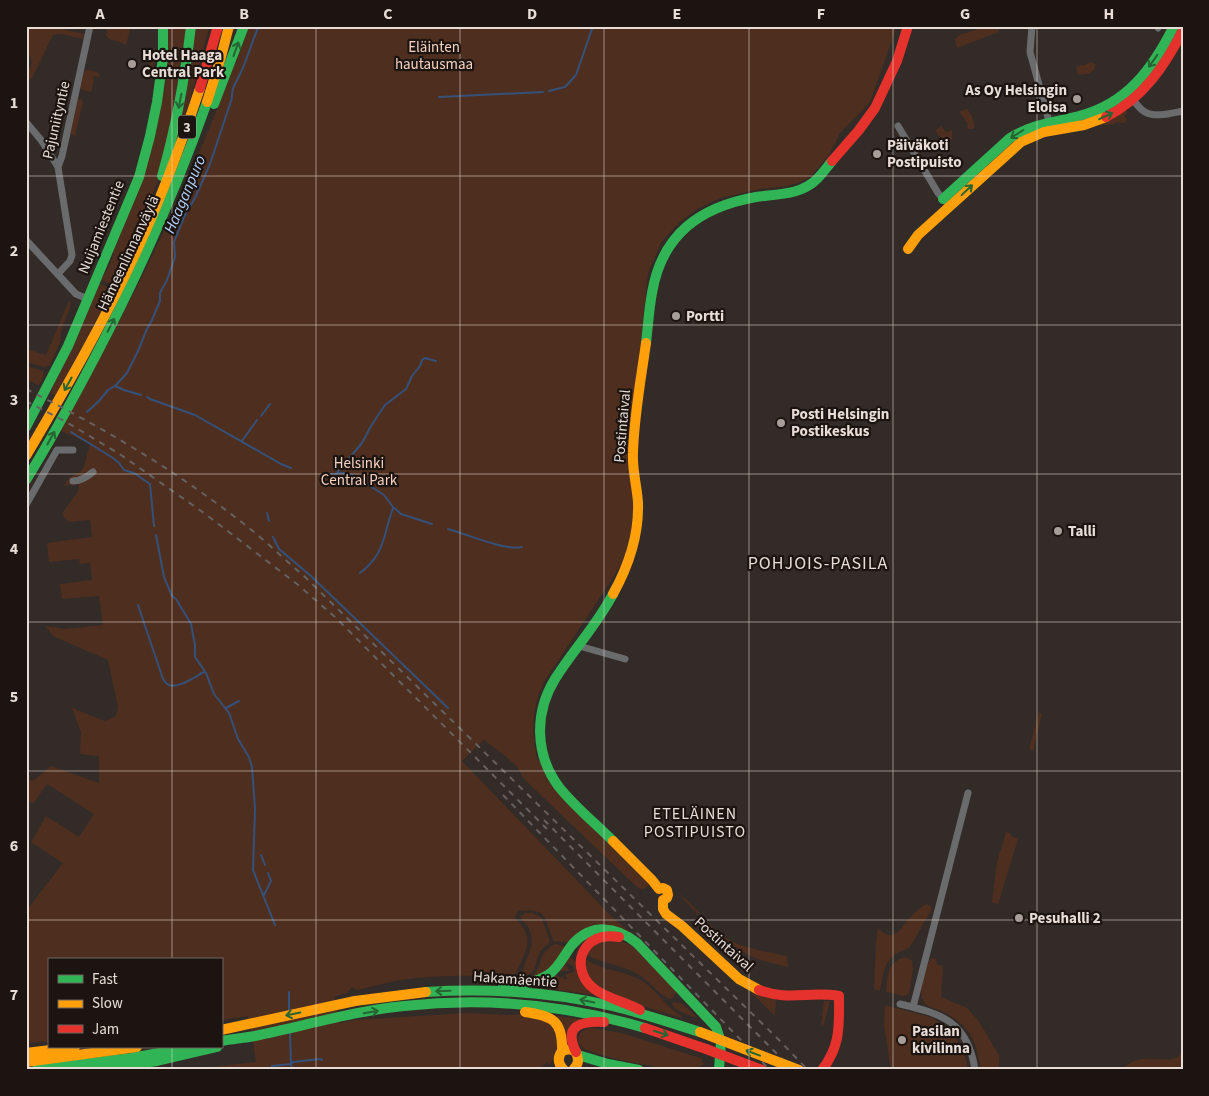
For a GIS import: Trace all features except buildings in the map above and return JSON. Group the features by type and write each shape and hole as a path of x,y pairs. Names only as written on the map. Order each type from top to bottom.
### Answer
{"main road":[{"name":"Nuijamiestentie","path":"26,427 57,369 88,300 138,177 150,136 161,82 163,26"},
{"path":"148,224 177,117 191,26"},
{"name":"Hämeenlinnanväylä","path":"26,456 116,295 159,202 180,149 211,55 218,26"},
{"name":"Hämeenlinnanväylä","path":"26,480 88,369 125,298 158,228 209,97 229,26"},
{"path":"180,174 200,140 244,26"},
{"name":"Postintaival","path":"822,1070 836,1046 839,996 825,994 787,996 772,994 746,984 682,926 666,914 663,909 663,900 658,897 657,892 659,889 652,880 559,786 548,770 539,741 539,722 540,712 549,688 615,592 632,549 638,506 632,454 651,298 655,278 665,254 677,236 686,227 714,208 738,200 793,192 809,186 817,179 859,130 875,108 897,61 908,26"},
{"path":"908,249 946,203 978,180 1021,142 1050,125 1083,125 1119,110 1161,49 1174,26"},
{"path":"1130,96 1154,78 1183,30"},
{"path":"492,990 502,986 529,984 543,978 556,968 574,942 591,931 608,929 622,932 644,951 716,1027 722,1040 719,1070"},
{"path":"644,951 623,938 610,935 597,938 585,948 581,962 582,976 593,990 634,1005 652,1017"},
{"name":"Hakamäentie","path":"222,1030 336,1005 404,994 436,991 492,990 553,996 614,1007 700,1032 799,1070"},
{"name":"Hakamäentie","path":"222,1041 338,1017 404,1006 472,1003 495,1004 554,1008 639,1026 706,1048 762,1070"},
{"path":"495,1004 512,1010 537,1013 550,1018 559,1027 563,1037 562,1064"},
{"path":"576,1068 579,1063 573,1047 572,1033 578,1026 586,1022 614,1020"},
{"name":"Hakamäentie","path":"222,1046 252,1036"},
{"path":"26,1053 67,1048"},
{"path":"26,1062 130,1048"},
{"path":"36,1070 131,1058 187,1048"},
{"path":"96,1070 157,1060 212,1048"},
{"path":"550,1069 562,1064 570,1049 577,1054 608,1064 638,1070"},
{"path":"576,1068 588,1064 608,1064"}],"street":[{"name":"Pajuniityntie","path":"58,274 70,261 72,255 58,167 90,26"},
{"path":"1032,26 1030,52 1050,125"},
{"path":"1130,96 1144,112 1152,115 1183,111"},
{"path":"26,122 41,140 58,167"},
{"path":"898,126 946,203"},
{"path":"26,240 76,294 88,300"},
{"path":"26,505 57,450 73,450"},
{"path":"72,481 78,481 93,472"},
{"path":"579,646 625,659"},
{"path":"914,1007 968,793"},
{"path":"900,1004 944,1017 957,1028 968,1044 975,1070"}],"green space":[{"path":"52,26 53,29 84,34 83,39 62,34 53,35 32,78 26,83 26,72 30,69 32,62 26,48 26,27"},
{"path":"108,26 124,28 124,26 131,26 126,45 109,39 106,35"},
{"path":"168,26 187,26 169,136 157,183 113,286 101,280 111,261 155,137 165,86 168,59"},
{"path":"194,26 209,26 197,76 178,136"},
{"name":"Helsinki Central Park","path":"249,26 897,26 870,102 840,133 829,155 810,177 787,186 760,189 720,198 697,209 681,221 662,241 648,273 632,428 633,517 627,553 614,576 544,682 537,700 533,731 538,761 540,761 546,775 650,884 644,889 638,888 523,778 512,762 484,740 462,761 610,915 633,935 622,928 569,943 554,941 541,913 528,910 518,911 515,918 526,933 527,946 515,976 425,977 386,983 358,990 352,987 347,993 334,997 340,1023 356,1020 467,1013 529,1014 543,1018 557,1030 559,1045 550,1065 547,1062 539,1070 184,1070 256,1062 248,1016 222,1020 222,958 48,958 48,1041 26,1043 26,911 63,863 31,842 46,816 79,837 94,814 47,784 33,804 26,800 26,781 34,780 51,766 99,783 99,756 80,754 81,732 72,708 105,721 116,716 118,707 108,660 53,636 46,626 65,629 103,625 99,596 62,599 60,584 92,580 90,563 80,564 79,559 49,562 47,543 92,537 90,520 69,522 64,517 63,512 79,490 79,484 64,486 69,478 80,472 84,467 90,444 61,431 125,310 176,206"},
{"path":"986,26 997,26 999,32 957,48 955,39 961,34"},
{"path":"154,48 152,78 148,74 148,70"},
{"path":"1091,62 1096,64 1094,70 1088,74 1078,75 1076,67"},
{"path":"84,71 98,72 100,77 93,76 91,92 80,89"},
{"path":"78,99 81,99 83,102 75,135 95,141 70,134"},
{"path":"967,109 973,119 974,129 968,129 968,124 960,113 960,111"},
{"path":"1126,110 1127,113 1124,116 1127,119 1126,122 1097,126 1097,124 1108,122"},
{"path":"941,126 946,132 952,130 952,139 950,141 938,135 936,130"},
{"path":"99,283 112,290 56,396 50,393"},
{"path":"71,300 70,308 62,327 60,342 50,365 45,367 26,362 26,349 46,355"},
{"path":"26,366 43,371 42,380 39,385 26,379"},
{"path":"1039,712 1042,714 1033,751 1029,749"},
{"path":"1006,832 1018,839 998,904 992,902 997,862"},
{"path":"677,892 725,937 751,948 787,956 788,967 757,959 737,949 710,926"},
{"path":"926,904 931,906 931,910 910,947 888,961 884,970 880,991 874,989 878,928 891,935 898,932 916,911"},
{"path":"525,913 533,913 542,918 550,942 541,950 533,971 526,976 520,977 520,975 522,976 531,947 532,938 529,928 520,917"},
{"path":"619,940 638,950 677,991 672,999 664,996 634,972 586,955 600,941"},
{"path":"556,944 566,947 555,963 540,976 528,979 536,971 546,951"},
{"path":"568,956 577,962 594,995 531,986","holes":["566,963 572,965 575,971 565,975 567,979 556,975 559,971 570,971"]},
{"path":"906,957 912,961 913,969 909,994 904,996 886,992 888,975 892,966 895,962"},
{"path":"931,958 936,959 937,965 943,966 941,997 967,1008 977,1019 999,1056 999,1070 981,1070 975,1043 967,1030 952,1017 927,1005 923,1001 922,982"},
{"path":"585,959 644,982 671,1009 682,1016 681,1018 621,999 598,988 585,975"},
{"path":"748,989 776,999 775,1016"},
{"path":"824,1001 830,1001 824,1024 821,1026"},
{"path":"673,1002 683,1004 698,1018 680,1011 674,1007"},
{"path":"885,1005 933,1018 940,1023 961,1046 968,1070 891,1070 884,1026"},
{"path":"552,1015 580,1019 569,1045 566,1045"},
{"path":"593,1028 625,1034 703,1059 702,1062 695,1065 703,1062 704,1064 691,1070 680,1070 634,1063 589,1051 580,1045 578,1039 580,1033 586,1029"},
{"path":"1183,1053 1182,1070 1123,1070 1133,1061 1172,1059"}],"waterway":[{"name":"Haaganpuro","path":"87,412 127,373 152,320 160,301 160,293 175,257 174,242 210,164 232,98 233,88 259,26"},
{"path":"549,91 565,87 576,75 593,26"},
{"path":"439,97 543,92"},
{"path":"336,474 362,443 385,405 406,389 422,360 425,358 436,361"},
{"path":"115,386 141,395"},
{"path":"147,397 195,415 291,468"},
{"path":"261,416 270,404"},
{"path":"242,441 257,420"},
{"path":"71,432 113,458 124,470 134,473 150,484 154,526"},
{"path":"330,474 344,473 353,475 384,495 401,514 432,524"},
{"path":"360,573 375,558 379,551 393,508"},
{"path":"267,513 269,521"},
{"path":"448,529 506,547 522,547"},
{"path":"156,535 164,577 172,596 176,599 191,624 195,657 206,673 214,694 229,713 238,739 249,757 252,767 255,809 253,870 275,925"},
{"path":"273,537 279,549 311,576 448,708"},
{"path":"138,605 163,679 173,686 187,682 204,672"},
{"path":"226,708 239,701"},
{"path":"261,855 265,865"},
{"path":"264,895 271,881 268,873"},
{"path":"289,992 289,1012"},
{"path":"290,1033 291,1064 293,1062 322,1060"},
{"path":"272,1066 291,1064 292,1070"}],"railway":[{"path":"26,389 84,419 141,452 223,508 263,540 304,576 808,1070"},
{"path":"26,401 68,423 121,455 204,513 297,584 335,617 547,829"},
{"path":"503,795 770,1070"},
{"path":"544,820 793,1070"}],"traffic: fast":[{"path":"26,427 68,346 139,177 157,102 163,58 163,26"},
{"path":"162,176 180,102 191,26"},
{"path":"214,104 244,26"},
{"path":"943,199 1010,138 1036,126 1096,110 1111,103 1125,93 1147,70 1174,26"},
{"path":"26,480 70,404 126,295 156,232 207,102"},
{"path":"646,343 651,299 657,272 675,239 687,227 701,216 718,208 756,197 789,193 804,188 817,179 832,161"},
{"path":"613,594 600,616 562,668 548,692 543,706 540,734 545,761 559,787 613,841"},
{"path":"503,986 532,982 548,975 558,965 572,945 587,933 604,929 621,933 637,943 716,1027 721,1042 719,1070"},
{"path":"426,992 496,991 566,997 623,1009 700,1032"},
{"path":"222,1041 255,1036 385,1008 465,1002 526,1005 556,1009 616,1020 645,1028"},
{"path":"36,1070 131,1058 187,1048"},
{"path":"95,1070 157,1061 213,1048"},
{"path":"578,1055 608,1064 639,1070"}],"traffic: slow":[{"path":"207,102 229,26"},
{"path":"26,456 85,354 125,275 163,189 200,88"},
{"path":"908,249 918,235 1021,142 1044,132 1084,125 1106,117"},
{"path":"613,594 628,562 637,526 638,503 633,459 638,398 646,343"},
{"path":"613,841 659,889 667,890 667,898 663,900 663,909 666,914 682,926 739,979 759,990"},
{"path":"222,1030 355,1001 426,992"},
{"path":"525,1012 549,1018 554,1022 561,1033 562,1051"},
{"path":"700,1032 799,1070"},
{"path":"26,1053 67,1048"},
{"path":"26,1062 130,1048"},
{"path":"564,1070 559,1063 559,1056 562,1051 570,1049 576,1052 578,1057 578,1062 573,1070"}],"traffic: jam":[{"path":"200,88 218,26"},
{"path":"832,161 875,108 897,61 908,26"},
{"path":"1106,117 1131,100 1152,80 1169,56 1183,30"},
{"path":"619,937 602,937 590,943 583,953 581,967 584,977 596,990 640,1010"},
{"path":"759,990 780,995 818,994 839,996 839,1026 836,1044 822,1070"},
{"path":"576,1052 572,1036 576,1026 588,1022 604,1022"},
{"path":"645,1028 706,1049"},
{"path":"706,1049 762,1070"}],"place":[{"name":"Hotel Haaga Central Park","path":"132,64"},
{"name":"As Oy Helsingin Eloisa","path":"1077,99"},
{"name":"Päiväkoti Postipuisto","path":"877,154"},
{"name":"Portti","path":"676,316"},
{"name":"Posti Helsingin Postikeskus","path":"781,423"},
{"name":"Talli","path":"1058,531"},
{"name":"Pesuhalli 2","path":"1019,918"},
{"name":"Pasilan kivilinna","path":"902,1040"}],"district":[{"name":"POHJOIS-PASILA","path":"818,563"},
{"name":"ETELÄINEN POSTIPUISTO","path":"695,822"}],"park label":[{"name":"Eläinten hautausmaa","path":"434,56"}]}
